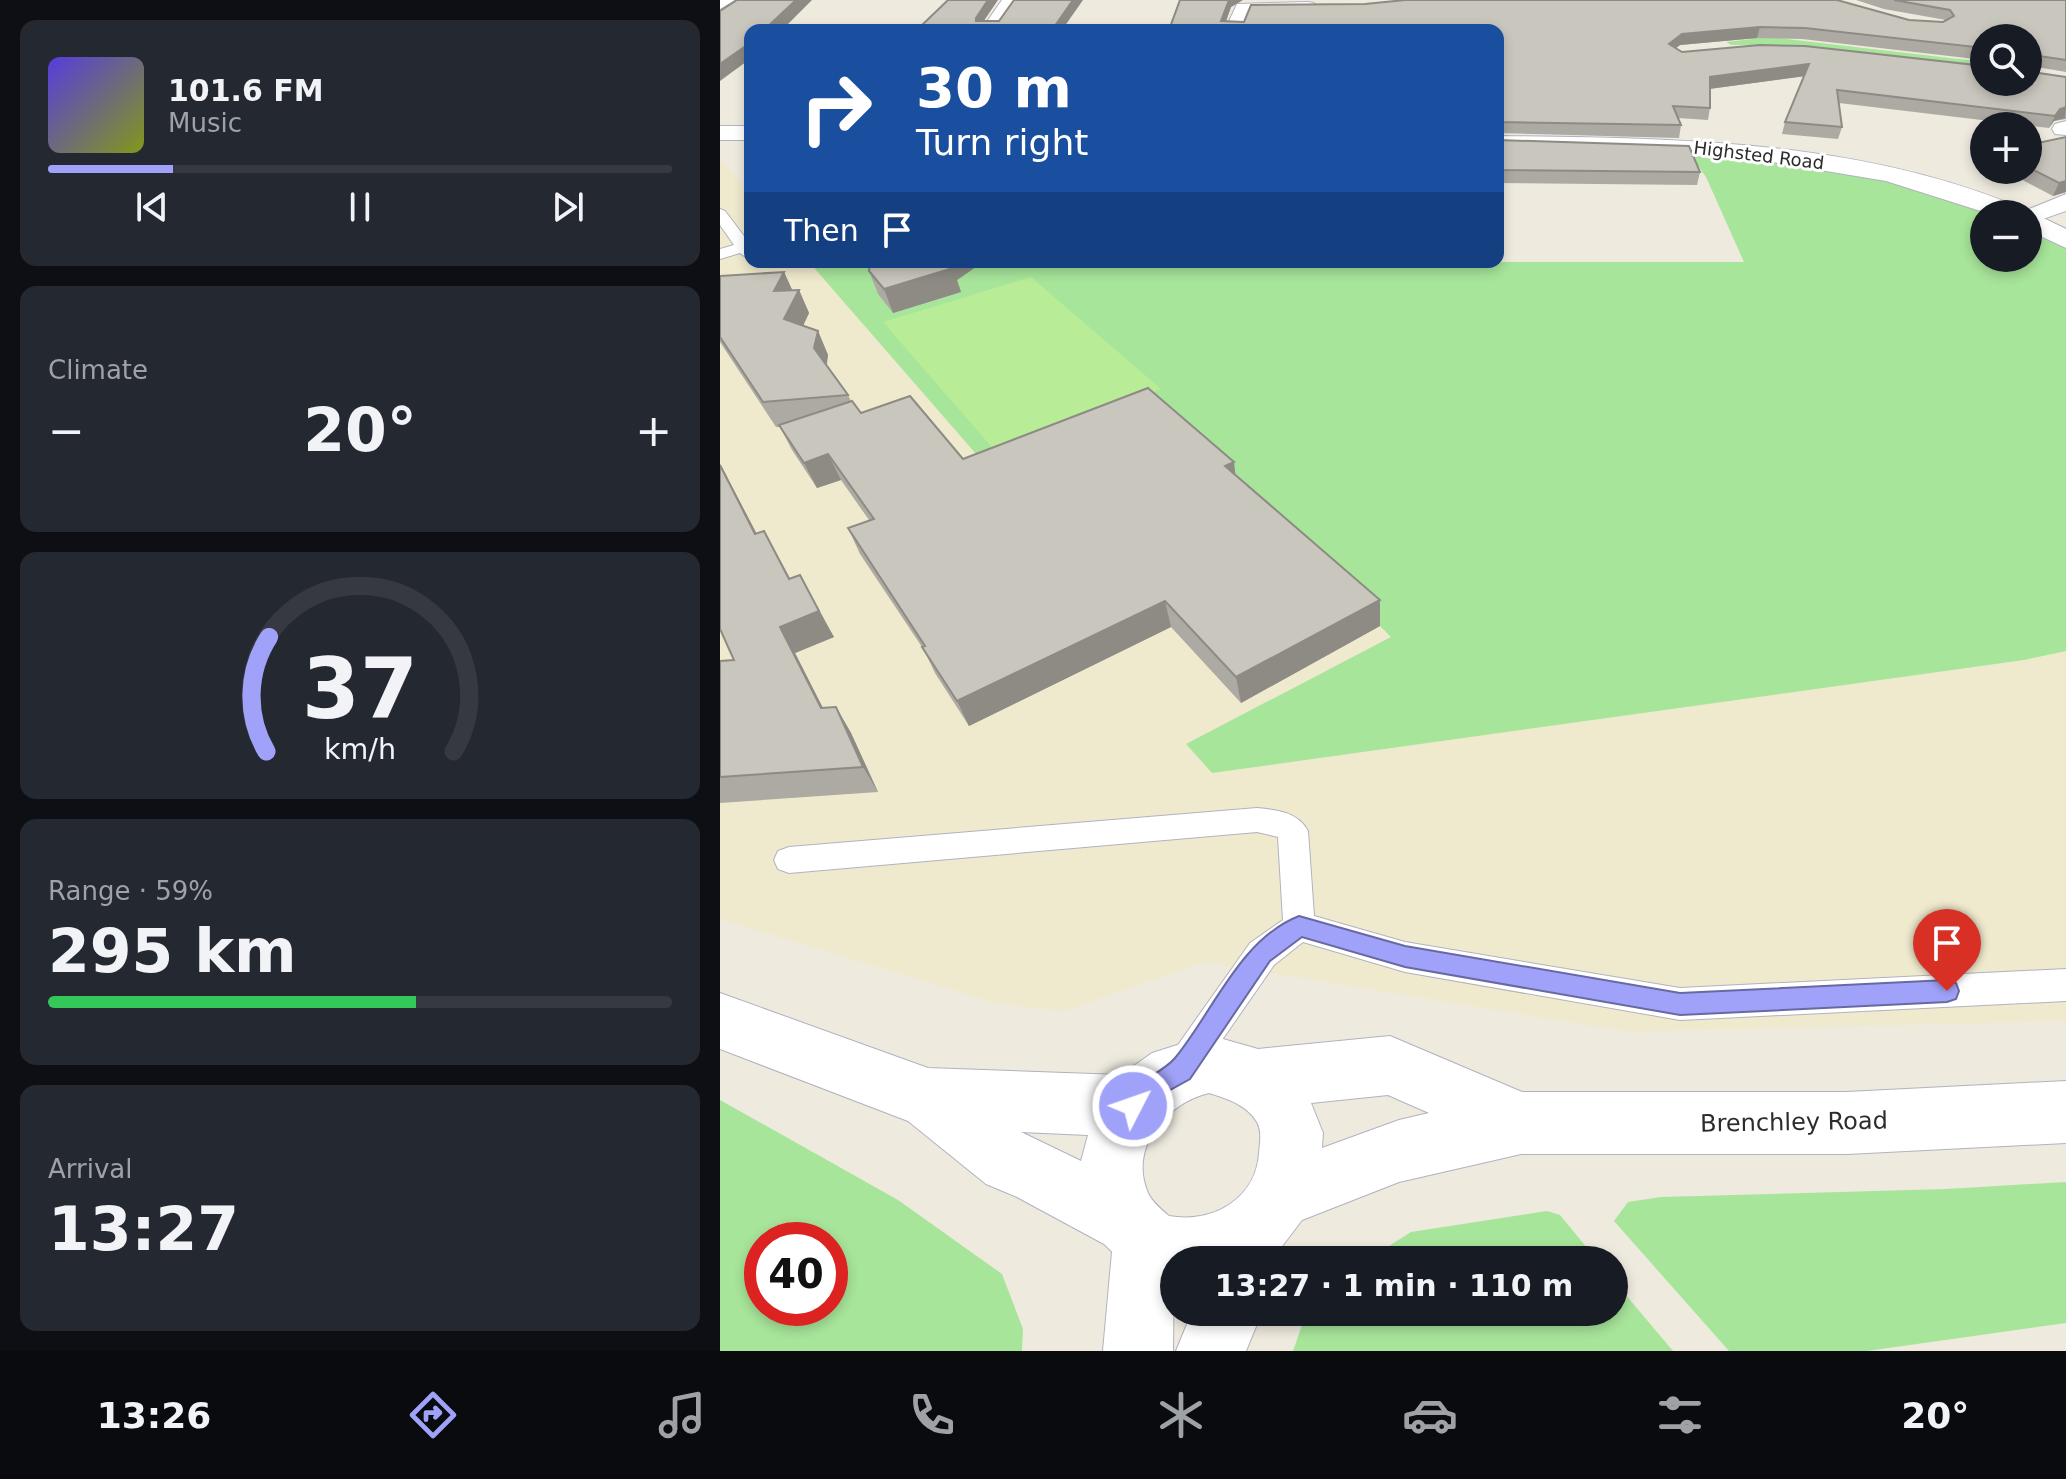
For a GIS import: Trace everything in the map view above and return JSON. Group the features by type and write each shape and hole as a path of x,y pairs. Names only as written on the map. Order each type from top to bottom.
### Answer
{"street":[{"path":"720,4 726,0"},
{"path":"994,24 1011,0"},
{"path":"1236,24 1243,8 1322,7"},
{"path":"720,133 744,133"},
{"name":"Highsted Road","path":"1504,143 1671,145 1768,153 1900,178 1970,200"},
{"path":"2042,212 2066,202"},
{"path":"2042,226 2066,240"},
{"path":"720,1021 928,1098 1133,1106"},
{"path":"928,1098 1008,1162 1032,1170 1135,1230 1169,1251 1194,1254 1221,1248 1265,1224 1291,1168 1293,1141 1288,1117 1276,1095 1260,1078 1236,1067 1209,1064 1181,1070 1155,1085 1133,1106 1118,1133 1111,1163 1113,1194 1135,1230 1138,1351"},
{"name":"Brenchley Road","path":"1260,1078 1390,1065 1521,1123"},
{"name":"Brenchley Road","path":"1265,1224 1399,1151 1521,1123 1847,1123 2066,1112"},
{"path":"1211,1351 1221,1326"}],"lane":[{"path":"720,214 744,247"},
{"path":"720,254 744,251"},
{"path":"789,860 1257,820 1278,822 1293,831 1299,926"},
{"path":"1299,926 1405,957 1680,1004 2066,985"},
{"path":"1181,1070 1262,954 1299,926"}],"shaded area":[{"path":"720,159 744,187 744,268 1504,268 1504,262 1970,258 1970,272 2013,272 2066,298 2066,1021 1629,1032 1205,962 1064,1011 999,1004 720,919"}],"green space":[{"path":"1691,28 1970,60 1970,65 1793,45 1731,45 1726,42 1752,39"},
{"path":"1690,154 1737,155 1890,180 1970,206 1970,272 2042,272 2042,237 2066,249 2066,651 2024,660 1212,773 1186,744 1391,637 1380,626 990,470 814,268 1504,268 1504,262 1744,262 1706,177"},
{"path":"1031,277 1161,389 996,452 883,322"},
{"path":"720,1100 898,1200 1002,1274 1023,1329 1022,1351 720,1351"},
{"path":"2066,1182 2066,1323 1867,1351 1729,1351 1614,1221 1628,1202 1661,1197 1946,1189"},
{"path":"1547,1211 1560,1215 1585,1246 1389,1246 1411,1232"},
{"path":"1628,1298 1673,1351 1293,1351 1302,1326 1628,1326"}],"building":[{"path":"737,0 796,0 770,24 744,24 744,47 720,64 720,11"},
{"path":"948,0 988,0 976,21 999,21 1014,0 1073,0 1056,24 923,24"},
{"path":"1180,0 1229,0 1221,21 1244,22 1251,5 1365,4 1405,0 1837,0 1909,20 1943,22 1954,16 1950,10 1894,0 2066,0 2066,60 2042,56 2042,24 1970,24 1970,46 1805,28 1760,27 1682,34 1669,44 1682,52 1760,45 1805,46 1970,64 1970,96 2042,96 2042,73 2066,77 2066,107 2055,116 2042,112 1837,90 1842,127 1785,122 1809,64 1710,77 1710,108 1673,106 1681,125 1504,122 1504,24 1171,24"},
{"path":"2066,137 2066,181 2059,183 2042,174 2042,142"},
{"path":"1504,140 1689,146 1700,172 1504,170"},
{"path":"869,268 953,268 884,289"},
{"path":"784,272 774,291 799,290 784,319 818,331 814,348 848,395 763,402 720,337 720,276"},
{"path":"1148,388 1234,462 1225,466 1380,600 1236,677 1165,601 957,701 848,528 874,519 828,454 804,463 779,425 852,401 861,413 910,396 963,459"},
{"path":"720,465 755,534 764,531 789,579 800,575 819,611 780,627 821,708 836,707 863,767 720,777 720,661 734,660 720,629"}],"route":[{"path":"1133,1106 1155,1085 1181,1070 1262,954 1299,926 1405,957 1680,1004 1947,991"}]}
